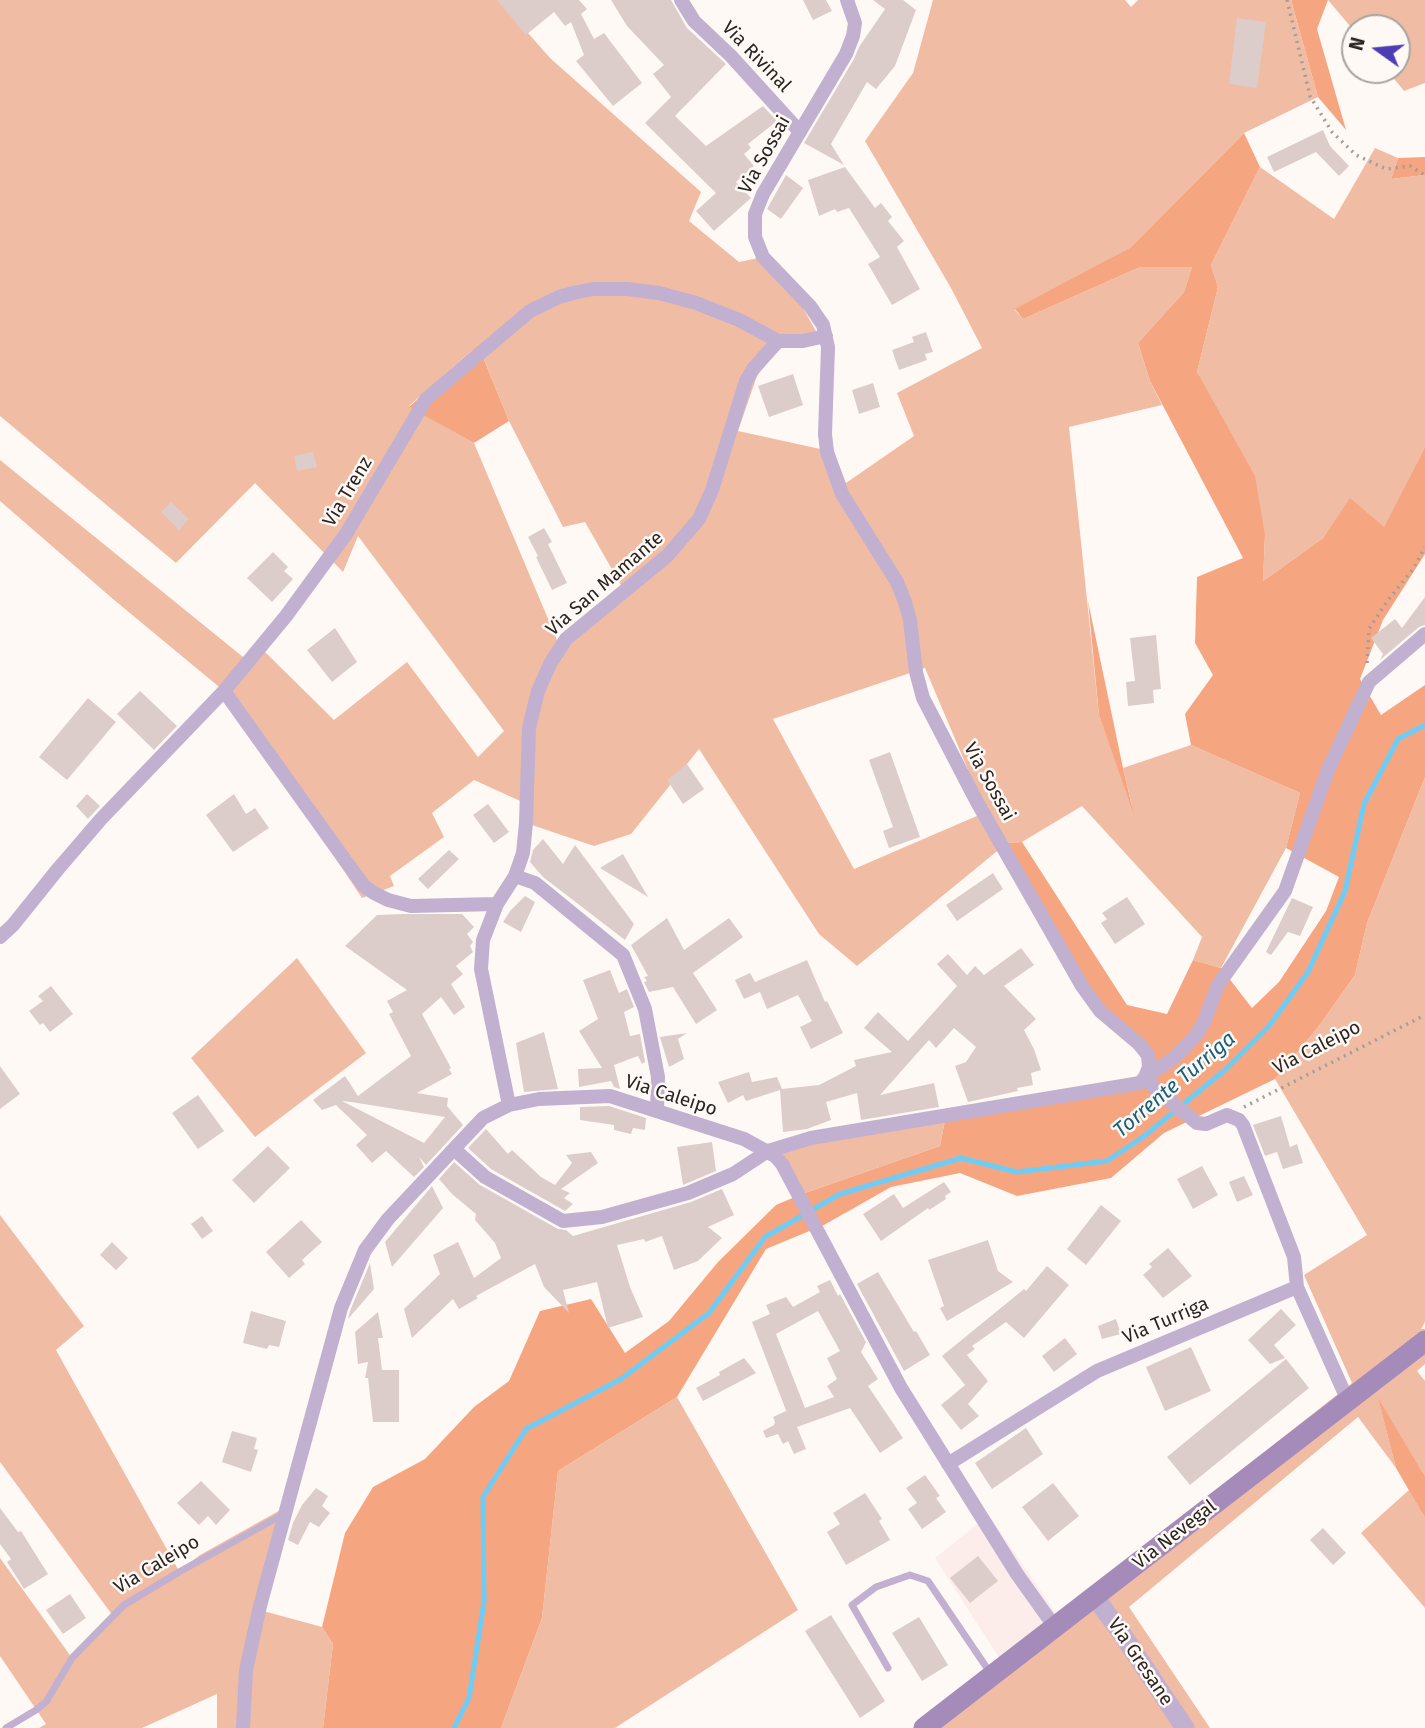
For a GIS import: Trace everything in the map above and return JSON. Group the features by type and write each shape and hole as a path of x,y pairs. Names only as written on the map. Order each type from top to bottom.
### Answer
{"main road":[{"name":"Via Nevegal","path":"924,1728 1425,1341"}],"street":[{"name":"Via Sossai","path":"847,0 855,23 853,36 846,54 757,205 755,237 763,257 817,316 827,336 827,452 842,494 897,582 905,602 923,698 977,802 1082,986 1100,1011 1148,1055 1149,1067 1145,1077"},
{"name":"Via Rivinal","path":"687,2 694,21 731,56 800,132"},
{"name":"Via Trenz","path":"0,937 101,819 224,691 286,616 346,534 426,399 530,311 559,297 593,289 643,290 716,310 778,341 815,340 827,336"},
{"name":"Via San Mamante","path":"509,1105 481,969 483,940 497,904 515,876 523,853 529,728 538,691 550,664 566,639 667,556 699,519 715,481 746,382 753,369 778,341"},
{"path":"454,1149 485,1177 563,1221 602,1217 688,1193 733,1174 768,1151 811,1138 1129,1087 1140,1083 1174,1058 1205,1022 1218,985 1285,891 1328,770 1369,682 1425,634"},
{"path":"224,691 365,886 388,900 411,906 497,904"},
{"path":"515,876 535,883 624,956 645,1009 658,1077 657,1110"},
{"path":"1145,1077 1189,1119 1202,1124 1227,1115 1239,1120 1243,1125 1294,1257 1297,1287 1348,1401"},
{"name":"Via Caleipo","path":"243,1728 246,1670 260,1606 341,1308 365,1250 388,1219 483,1118 509,1105 540,1099 610,1096 744,1139 768,1151"},
{"path":"768,1151 782,1164 901,1388 1017,1574 1054,1626"},
{"name":"Via Turriga","path":"948,1464 1097,1371 1297,1287"},
{"name":"Via Gresane","path":"1095,1597 1185,1728"}],"lane":[{"name":"Via Caleipo","path":"6,1728 46,1702 72,1658 124,1605 286,1513"},
{"path":"888,1668 852,1605 876,1587 910,1575 928,1581 991,1675"}],"path":[{"path":"1287,0 1310,96 1332,132 1356,155 1386,169 1410,166 1425,175"},
{"path":"1369,682 1366,656 1369,629 1413,569 1425,547"},
{"name":"Via Caleipo","path":"1227,1115 1425,1015"}],"shaded area":[{"path":"0,0 499,0 550,58 701,192 689,221 739,262 758,258 803,308 822,342 787,334 757,376 738,431 834,452 846,483 914,436 897,393 982,348 951,288 865,141 913,73 933,0 1125,0 1131,7 1138,0 1291,0 1318,97 1244,133 1131,247 1015,310 1023,319 1140,267 1192,267 1184,292 1138,343 1150,381 1162,405 1069,427 1099,715 1132,806 1123,768 1191,745 1300,793 1286,848 1221,968 1193,960 1202,937 1082,806 1022,842 1007,843 857,966 819,934 699,749 631,834 594,846 526,823 529,805 474,780 432,813 444,837 390,876 394,886 362,898 224,691 0,501 0,460 248,661 263,650 334,720 407,662 478,757 504,731 358,536 343,572 255,483 176,563 0,416","holes":["478,345 509,421 563,527 585,522 622,587 557,640 474,443 409,406","925,668 986,812 854,869 773,719"]},
{"path":"1291,0 1328,0 1317,29 1346,130 1318,97"},
{"path":"1328,0 1425,0 1425,83 1404,91 1398,84 1411,84 1411,14 1341,15"},
{"path":"1244,133 1260,167 1211,265 1218,287 1197,372 1255,476 1265,535 1263,581 1323,538 1350,498 1384,527 1425,447 1425,554 1383,620 1360,679 1381,715 1425,685 1425,777 1367,923 1355,975 1319,1026 1275,1079 1164,1133 1111,1178 1017,1196 960,1173 891,1187 824,1225 766,1249 677,1397 558,1471 542,1618 501,1728 323,1728 333,1644 322,1627 345,1533 373,1487 425,1459 474,1407 509,1381 540,1311 591,1299 625,1353 669,1321 718,1262 776,1205 940,1146 945,1120 1125,1090 1143,1073 1151,1049 1111,1018 1089,988 1007,843 1022,842 1127,1005 1167,1014 1193,960 1221,968 1252,1008 1279,982 1326,911 1339,877 1286,848 1300,793 1191,745 1185,714 1213,675 1195,643 1197,577 1243,558 1150,381 1138,343 1184,292 1192,267 1140,267 1023,319 1015,309 1131,247"},
{"path":"1375,148 1398,158 1391,179 1425,175 1425,447 1384,528 1350,499 1323,538 1263,581 1265,535 1197,372 1218,287 1211,265 1260,167 1334,219"},
{"path":"1425,157 1425,175 1391,179 1398,158"},
{"path":"478,345 509,421 474,443 409,407"},
{"path":"1088,601 1123,768 1134,815 1099,715"},
{"path":"1425,777 1425,1322 1421,1329 1425,1329 1425,1364 1417,1371 1425,1381 1425,1476 1379,1401 1396,1468 1358,1417 1129,1607 1210,1728 913,1728 1352,1383 1304,1275 1367,1235 1275,1079 1319,1026 1355,975 1367,923"},
{"path":"297,958 366,1053 255,1137 191,1058"},
{"path":"945,1120 940,1146 802,1194 778,1152 815,1141"},
{"path":"0,1215 84,1326 56,1350 179,1571 200,1555 284,1508 256,1609 322,1627 333,1644 323,1728 217,1728 217,1694 142,1728 39,1728 46,1724 0,1656 0,1558 72,1658 113,1616 0,1462"},
{"path":"677,1397 798,1610 615,1728 501,1728 542,1618 558,1471"},
{"path":"1378,1398 1425,1476 1425,1518 1396,1468"},
{"path":"1409,1490 1425,1518 1425,1608 1361,1533"},
{"path":"989,1515 1057,1615 1000,1659 935,1558"}],"building":[{"path":"497,0 579,0 587,9 581,14 594,39 604,33 642,83 613,106 576,61 584,55 571,22 565,26 554,12 526,35"},
{"path":"611,0 671,0 687,28 726,64 675,116 706,146 763,106 777,121 748,144 751,148 744,154 754,166 736,182 751,198 714,231 696,211 716,193 645,123 671,97 653,74 664,65 627,26"},
{"path":"803,0 826,0 832,11 813,20"},
{"path":"873,0 903,0 916,10 895,66 876,89 867,82 831,144 844,165 804,143 859,47 885,9"},
{"path":"1237,18 1266,22 1257,88 1229,84"},
{"path":"1323,130 1330,146 1349,166 1339,176 1316,152 1274,172 1267,157"},
{"path":"845,167 875,208 881,203 892,217 888,221 904,241 897,247 920,289 892,305 868,264 880,257 849,208 837,212 835,209 819,216 808,180"},
{"path":"786,175 803,188 781,219 767,209"},
{"path":"926,332 933,352 925,354 927,360 899,370 892,350 914,342 912,337"},
{"path":"793,374 803,405 769,417 758,386"},
{"path":"873,383 880,407 859,414 852,390"},
{"path":"313,452 317,467 297,471 294,456"},
{"path":"171,502 189,519 179,530 161,512"},
{"path":"544,528 552,542 548,544 567,583 552,590 528,537"},
{"path":"273,552 288,567 284,571 293,579 272,602 247,578"},
{"path":"1425,597 1425,625 1419,627 1380,660 1383,654 1371,638 1395,619 1402,628"},
{"path":"335,628 357,662 332,682 307,650"},
{"path":"1156,635 1161,689 1153,690 1154,703 1128,706 1126,682 1135,681 1130,638"},
{"path":"140,691 177,726 154,750 117,714"},
{"path":"88,698 116,722 67,780 39,757"},
{"path":"890,752 920,837 889,848 883,831 893,827 869,760"},
{"path":"687,764 704,789 683,804 667,780"},
{"path":"87,794 100,806 88,819 76,806"},
{"path":"234,794 246,814 255,808 269,828 233,852 206,815"},
{"path":"488,804 509,832 494,843 473,815"},
{"path":"543,839 563,864 575,845 634,924 625,940 543,877 530,862 533,850"},
{"path":"449,850 459,859 428,889 418,879"},
{"path":"623,854 648,897 600,868"},
{"path":"993,873 1003,889 957,921 946,905"},
{"path":"525,896 535,902 521,932 503,922"},
{"path":"1127,897 1145,924 1115,944 1101,923 1107,919 1102,913"},
{"path":"1292,898 1313,907 1300,936 1288,932 1271,955 1266,952"},
{"path":"462,914 474,927 467,934 473,942 470,946 473,952 456,966 463,974 451,984 465,1007 454,1015 441,997 422,1014 452,1074 417,1093 448,1098 447,1106 463,1125 426,1165 419,1157 424,1167 414,1177 386,1151 372,1163 356,1145 367,1135 336,1105 322,1110 313,1100 345,1076 358,1096 411,1056 389,1014 393,1012 387,1001 407,990 345,946 377,915","holes":["342,1101 445,1117 424,1143"]},
{"path":"667,918 684,950 729,918 743,937 693,973 717,1010 696,1024 673,987 649,992 644,982 647,981 644,977 648,976 631,945"},
{"path":"1021,948 1034,965 1004,986 1036,1019 1024,1030 1041,1070 1031,1073 1033,1085 968,1102 955,1066 966,1062 976,1047 954,1028 936,1048 929,1040 880,1095 934,1083 939,1107 861,1120 857,1093 826,1102 831,1120 807,1129 783,1132 780,1090 746,1101 743,1095 728,1103 718,1082 749,1072 752,1082 777,1077 782,1089 819,1085 856,1066 854,1060 892,1052 864,1028 878,1012 908,1041 957,986 937,964 948,954 967,975 975,966 984,975"},
{"path":"807,960 825,1002 827,1001 843,1033 811,1049 800,1027 812,1021 798,995 767,1009 760,992 744,999 735,980 750,973 755,982"},
{"path":"610,970 619,993 627,989 634,1007 624,1012 630,1036 640,1034 645,1062 642,1064 638,1056 614,1065 620,1089 614,1087 611,1081 579,1087 578,1069 602,1068 579,1031 598,1019 583,980"},
{"path":"51,986 73,1014 50,1032 43,1023 40,1025 29,1011 43,1001 38,996"},
{"path":"544,1032 558,1089 524,1092 516,1043"},
{"path":"687,1033 678,1039 684,1059 669,1067 660,1037"},
{"path":"0,1066 20,1094 0,1109"},
{"path":"198,1095 224,1131 198,1149 172,1113"},
{"path":"609,1106 646,1118 645,1130 633,1128 631,1134 614,1130 614,1125 580,1120 580,1107"},
{"path":"1281,1116 1290,1147 1297,1144 1303,1163 1283,1169 1277,1152 1265,1156 1253,1125"},
{"path":"486,1129 508,1154 512,1150 541,1177 555,1185 572,1163 566,1155 591,1152 598,1163 561,1189 570,1193 564,1198 573,1204 565,1211 491,1169 468,1148"},
{"path":"712,1142 716,1171 683,1185 677,1147"},
{"path":"268,1146 290,1168 254,1203 232,1180"},
{"path":"454,1162 480,1185 573,1236 691,1202 722,1189 734,1215 708,1227 722,1238 698,1261 674,1270 662,1236 645,1242 644,1239 617,1245 643,1317 608,1328 597,1282 563,1290 569,1313 544,1287 535,1264 476,1296 478,1298 459,1309 453,1299 412,1338 404,1309 440,1274 433,1255 458,1242 474,1278 501,1258 495,1243 475,1220 476,1214 439,1179"},
{"path":"1202,1166 1218,1195 1193,1209 1177,1179"},
{"path":"1244,1176 1253,1195 1237,1202 1229,1182"},
{"path":"944,1182 951,1192 945,1196 946,1199 929,1210 928,1208 881,1241 863,1214 894,1194 903,1208"},
{"path":"432,1186 443,1208 392,1267 385,1242"},
{"path":"1101,1205 1121,1221 1086,1265 1067,1249"},
{"path":"202,1216 213,1231 202,1239 191,1224"},
{"path":"301,1220 322,1242 302,1260 305,1264 289,1278 266,1252"},
{"path":"988,1240 998,1271 1013,1282 947,1321 940,1308 944,1306 928,1260"},
{"path":"112,1242 128,1258 116,1270 100,1255"},
{"path":"1168,1248 1192,1276 1163,1298 1143,1275 1152,1267 1149,1264"},
{"path":"370,1263 374,1289 348,1319 350,1311"},
{"path":"1047,1266 1069,1285 1024,1338 1006,1322 972,1346 975,1349 967,1355 988,1381 968,1404 979,1416 961,1430 941,1405 965,1385 942,1356 1024,1289 1026,1291"},
{"path":"878,1272 930,1355 904,1371 857,1284"},
{"path":"830,1280 838,1296 840,1294 866,1342 861,1352 878,1379 868,1386 903,1438 880,1453 850,1408 797,1427 806,1449 794,1454 788,1441 783,1444 778,1434 766,1438 763,1431 774,1425 773,1417 786,1411 787,1413 752,1322 770,1314 766,1305 786,1297 793,1307 820,1292 817,1286","holes":["818,1311 840,1351 827,1358 837,1379 827,1386 834,1397 805,1408 776,1334"]},
{"path":"1281,1309 1296,1325 1274,1345 1285,1358 1270,1364 1248,1340"},
{"path":"251,1311 286,1321 279,1347 269,1345 267,1349 243,1343"},
{"path":"378,1312 383,1338 378,1338 382,1370 399,1370 399,1422 373,1422 368,1378 365,1378 368,1362 358,1364 355,1332"},
{"path":"1116,1319 1121,1334 1102,1339 1098,1326"},
{"path":"1065,1338 1077,1354 1054,1372 1042,1356"},
{"path":"1191,1347 1211,1391 1165,1411 1146,1367"},
{"path":"744,1358 756,1373 703,1401 696,1388"},
{"path":"1286,1359 1309,1388 1190,1485 1167,1457"},
{"path":"1026,1428 1043,1454 992,1489 975,1463"},
{"path":"232,1431 257,1438 254,1449 258,1450 251,1472 222,1462"},
{"path":"925,1475 940,1496 936,1498 946,1512 922,1529 908,1509 917,1503 906,1488"},
{"path":"201,1481 230,1510 216,1525 208,1516 199,1525 177,1503"},
{"path":"1053,1483 1079,1516 1048,1541 1022,1507"},
{"path":"316,1488 328,1496 322,1506 330,1513 319,1527 310,1522 298,1545 288,1540 293,1523 302,1505"},
{"path":"865,1493 882,1519 879,1521 890,1540 846,1565 827,1532 840,1524 833,1513"},
{"path":"0,1508 18,1532 21,1531 48,1574 24,1589 7,1562 11,1559 0,1544"},
{"path":"1323,1528 1346,1553 1333,1565 1310,1540"},
{"path":"978,1556 998,1581 970,1603 950,1578"},
{"path":"70,1594 86,1618 63,1634 46,1610"},
{"path":"831,1615 885,1701 860,1718 805,1631"},
{"path":"919,1617 948,1665 922,1681 892,1633"}],"waterway":[{"name":"Torrente Turriga","path":"454,1728 469,1698 484,1602 483,1497 526,1429 621,1379 709,1313 765,1237 840,1194 961,1158 1017,1172 1107,1161 1143,1137 1225,1070 1269,1026 1308,972 1345,891 1364,804 1398,739 1425,725"}]}
